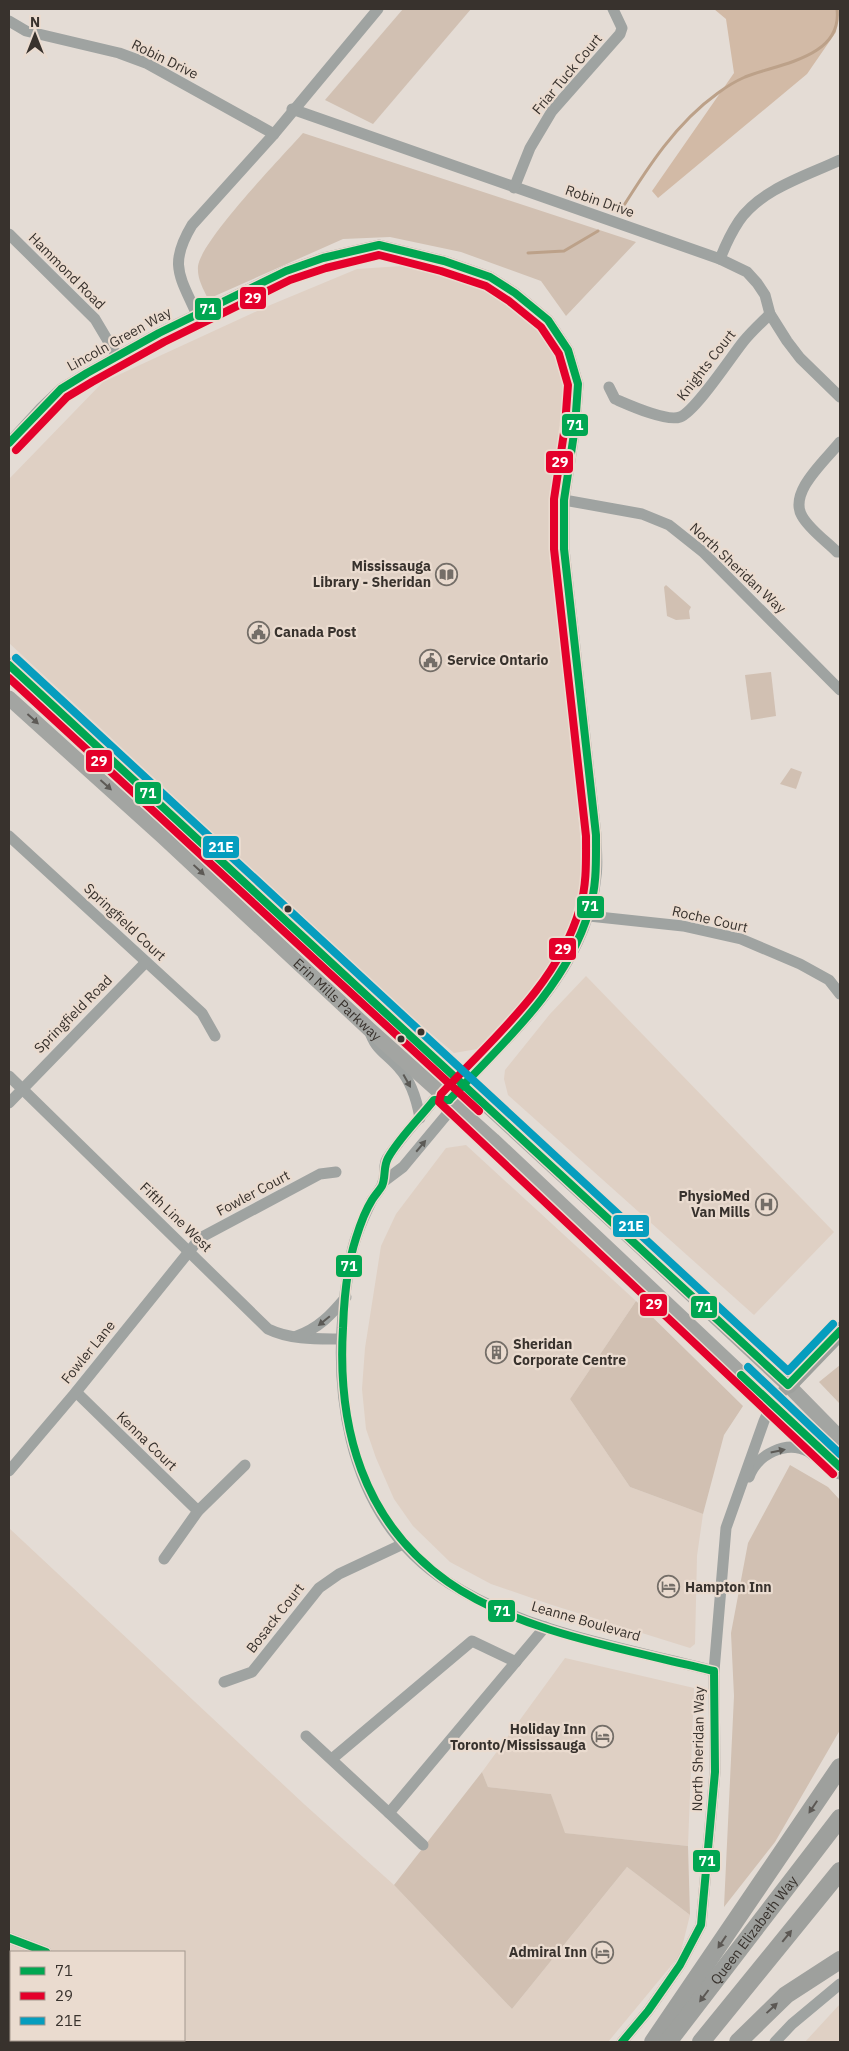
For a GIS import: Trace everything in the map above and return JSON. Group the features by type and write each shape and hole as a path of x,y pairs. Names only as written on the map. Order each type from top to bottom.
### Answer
{"highway":[{"path":"788,1385 840,1331"},
{"path":"653,2042 840,1767"},
{"name":"Queen Elizabeth Way","path":"668,2042 840,1818"},
{"name":"Queen Elizabeth Way","path":"701,2042 840,1871"},
{"path":"738,2042 786,1995 840,1960"}],"main road":[{"name":"Erin Mills Parkway","path":"9,665 788,1385 840,1438"},
{"name":"Erin Mills Parkway","path":"9,698 164,837 369,1029 450,1100 840,1467"}],"street":[{"path":"197,315 181,279 178,266 182,242 192,225 274,134 292,110 378,9"},
{"name":"Friar Tuck Court","path":"514,188 530,148 552,111 620,34 622,28 613,9"},
{"name":"Robin Drive","path":"9,21 26,31 119,54 146,63 274,134"},
{"name":"Robin Drive","path":"292,110 720,259 747,272 757,282 764,294 770,314 800,358 840,397"},
{"path":"720,259 739,220 755,204 777,190 840,160"},
{"name":"Hammond Road","path":"9,234 94,319 117,356"},
{"name":"Lincoln Green Way","path":"9,443 40,408 61,389 117,356 286,271 351,250 379,246 444,262 490,277 515,293 548,320 568,350 578,384 575,427 564,500 564,549 596,835 596,877 588,916 578,945 556,984 450,1100"},
{"name":"Knights Court","path":"609,387 615,399 670,418 679,418 693,408 744,340 770,314"},
{"path":"840,442 801,490 798,500 802,517 837,552 840,552"},
{"name":"North Sheridan Way","path":"564,500 642,514 669,525 703,552 840,690"},
{"name":"Springfield Court","path":"9,836 202,1013 215,1036"},
{"name":"Roche Court","path":"588,916 683,926 741,939 800,964 829,980 840,994"},
{"name":"Springfield Road","path":"9,1103 21,1088 146,962"},
{"path":"369,1029 373,1043 400,1069 406,1078 414,1094 420,1118"},
{"name":"Fifth Line West","path":"9,1076 268,1329 282,1335 295,1337 341,1339"},
{"name":"Leanne Boulevard","path":"383,1182 403,1167 448,1113 450,1100 434,1100 386,1160 383,1182 361,1224 350,1262 341,1339 343,1398 347,1430 353,1452 372,1498 403,1544 427,1567 485,1604 545,1627 714,1671"},
{"name":"Fowler Court","path":"189,1250 200,1238 208,1233 320,1174 336,1172"},
{"name":"Fowler Lane","path":"9,1471 76,1392 189,1250"},
{"path":"295,1337 314,1330 328,1319 346,1297"},
{"name":"North Sheridan Way","path":"622,2042 680,1965 701,1925 715,1772 714,1671 719,1596 729,1514 755,1441 772,1404 788,1385"},
{"name":"Kenna Court","path":"76,1392 198,1511"},
{"path":"729,1514 740,1499 751,1470 760,1458 769,1453 793,1448 808,1452 829,1470 840,1474"},
{"path":"164,1560 198,1511 245,1465"},
{"name":"Bosack Court","path":"224,1682 252,1672 319,1588 338,1574 403,1544"},
{"path":"389,1813 545,1627"},
{"path":"333,1758 472,1641 516,1662"},
{"path":"306,1736 333,1758 423,1845"},
{"path":"9,1938 43,1951"},
{"path":"775,2042 792,2024 840,1984"}],"shaded area":[{"path":"403,9 471,9 373,124 325,100"},
{"path":"714,9 839,9 836,32 807,74 658,198 652,191 734,73 726,19"},
{"path":"303,133 636,242 566,316 541,281 461,252 390,237 343,239 208,299 198,275 198,266 203,254 227,219"},
{"path":"402,266 470,284 513,306 554,348 569,389 550,507 585,889 561,949 520,1003 477,1049 454,1053 409,1015 9,643 9,479 103,382 268,306 357,269"},
{"path":"666,585 691,607 689,611 690,619 676,620 667,616 664,587"},
{"path":"771,672 776,716 751,720 745,675"},
{"path":"791,768 802,772 796,789 780,784"},
{"path":"586,976 834,1232 754,1315 508,1095 504,1079 505,1070 550,1014"},
{"path":"466,1145 636,1301 570,1399 630,1487 703,1514 697,1556 695,1644 690,1648 491,1584 450,1562 413,1526 394,1499 366,1429 362,1389 365,1348 381,1246 396,1214 446,1148"},
{"path":"636,1301 743,1406 724,1435 703,1514 630,1487 570,1399"},
{"path":"840,1365 840,1404 819,1382"},
{"path":"790,1465 828,1487 840,1500 840,1730 775,1842 724,1907 734,1696 731,1633 748,1543"},
{"path":"9,1528 304,1804 394,1885 512,2009 627,1867 690,1915 680,1955 608,2042 9,2042"},
{"path":"565,1658 694,1688 688,1846 564,1833 551,1794 488,1787 482,1772"},
{"path":"482,1772 488,1787 551,1794 565,1833 688,1846 690,1915 627,1867 512,2009 394,1885"},
{"path":"840,2004 840,2042 805,2042"}],"waterway":[{"path":"621,210 664,147 689,118 724,89 742,79 758,72 790,63 819,49 830,38 836,25 837,9"},
{"path":"528,253 564,251 598,231"}],"transit line":[{"name":"71","path":"9,443 61,389 159,333 286,271 323,258 379,245 444,261 490,277 515,293 548,320 568,350 578,384 575,427 564,500 564,549 596,835 595,883 592,902 579,939 549,990 511,1036 449,1100"},
{"name":"29","path":"16,450 67,397 164,342 290,280 326,268 379,255 441,271 486,286 509,301 541,327 559,354 568,385 565,426 554,499 554,549 586,836 584,890 570,936 540,985 522,1009 441,1094 439,1102 833,1474"},
{"name":"21E","path":"16,658 788,1371 833,1324"},
{"name":"71","path":"9,665 788,1385 840,1331"},
{"name":"29","path":"9,678 479,1111"},
{"name":"71","path":"449,1100 434,1100 393,1150 388,1158 382,1186 369,1204 353,1249 345,1294 342,1365 345,1401 351,1436 361,1470 376,1502 395,1531 419,1558 448,1582 477,1600 508,1614 576,1638 714,1671 715,1772 701,1925 680,1965 648,2011 622,2042"},
{"name":"21E","path":"748,1367 840,1454"},
{"name":"71","path":"741,1375 840,1467"},
{"name":"71","path":"9,1938 43,1951"}],"place":[{"name":"Mississauga Library - Sheridan","path":"447,574"},
{"name":"Canada Post","path":"258,632"},
{"name":"Service Ontario","path":"431,660"},
{"name":"PhysioMed Van Mills","path":"766,1204"},
{"name":"Sheridan Corporate Centre","path":"497,1352"},
{"name":"Hampton Inn","path":"669,1587"},
{"name":"Holiday Inn Toronto/Mississauga","path":"602,1737"},
{"name":"Admiral Inn","path":"603,1952"}]}
